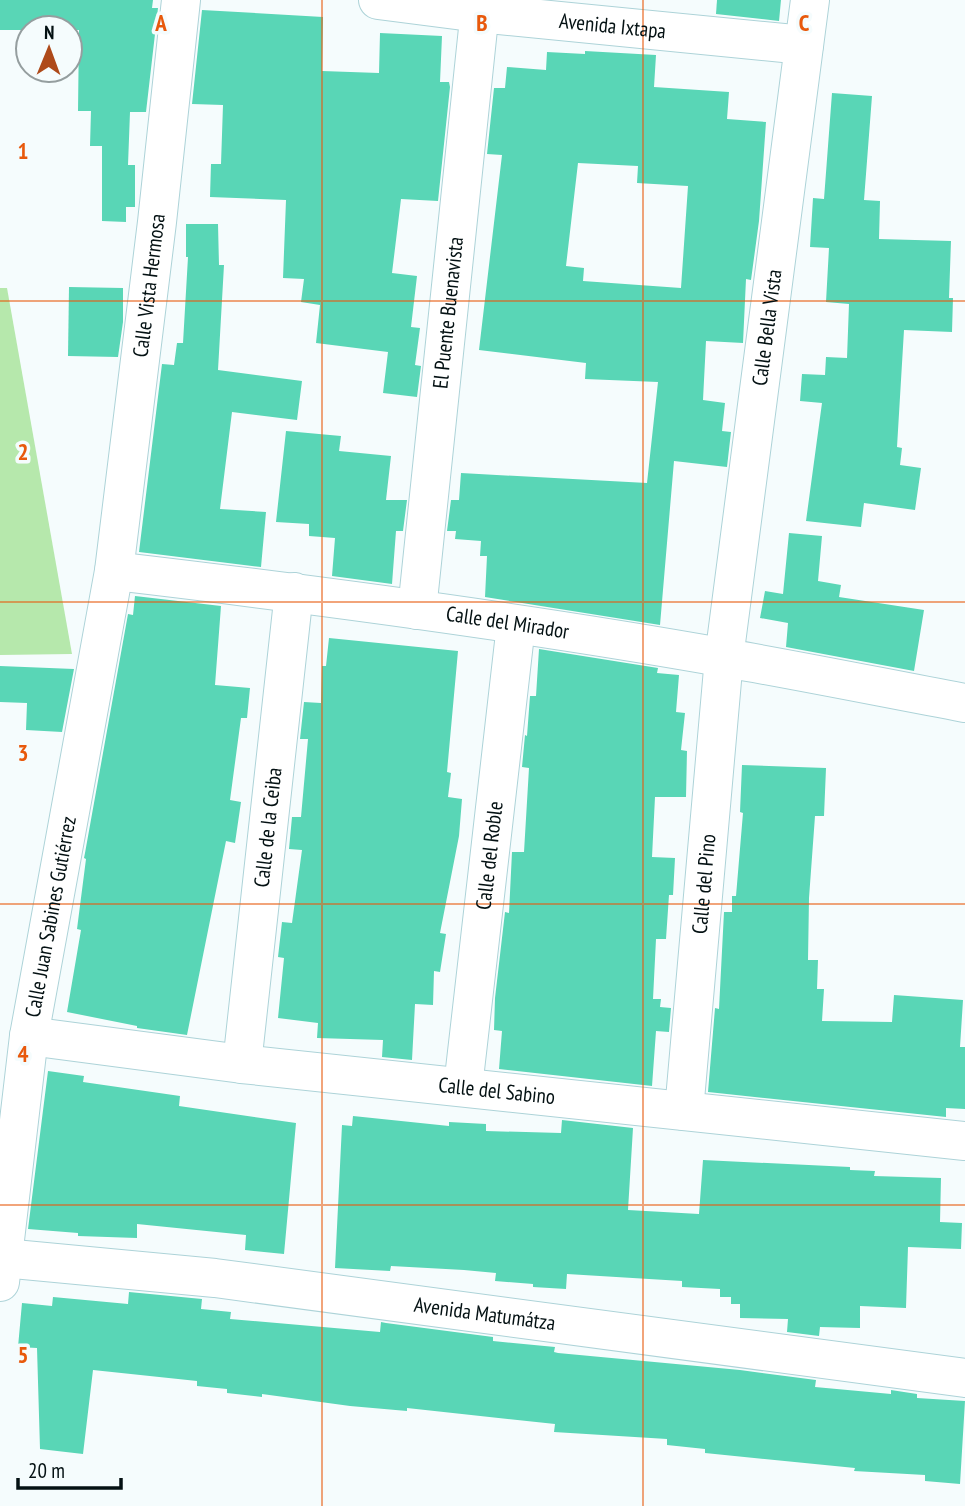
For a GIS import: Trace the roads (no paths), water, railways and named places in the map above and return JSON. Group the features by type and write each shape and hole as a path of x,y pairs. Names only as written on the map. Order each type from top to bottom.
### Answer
{"street":[{"name":"Calle Vista Hermosa","path":"114,571 181,0"},
{"name":"Avenida Ixtapa","path":"379,0 480,6 804,45"},
{"name":"Calle Bella Vista","path":"724,658 810,0"},
{"name":"El Puente Buenavista","path":"417,610 480,6"},
{"name":"Calle del Mirador","path":"114,571 294,592 516,625 724,658 965,703"},
{"name":"Calle Juan Sabines Gutiérrez","path":"2,1250 29,1036 114,571"},
{"name":"Calle de la Ceiba","path":"242,1064 294,592"},
{"name":"Calle del Roble","path":"463,1087 516,625"},
{"name":"Calle del Pino","path":"684,1111 724,658"},
{"name":"Calle del Sabino","path":"29,1036 242,1064 965,1140"},
{"name":"Avenida Matumátza","path":"2,1250 965,1378"}]}
